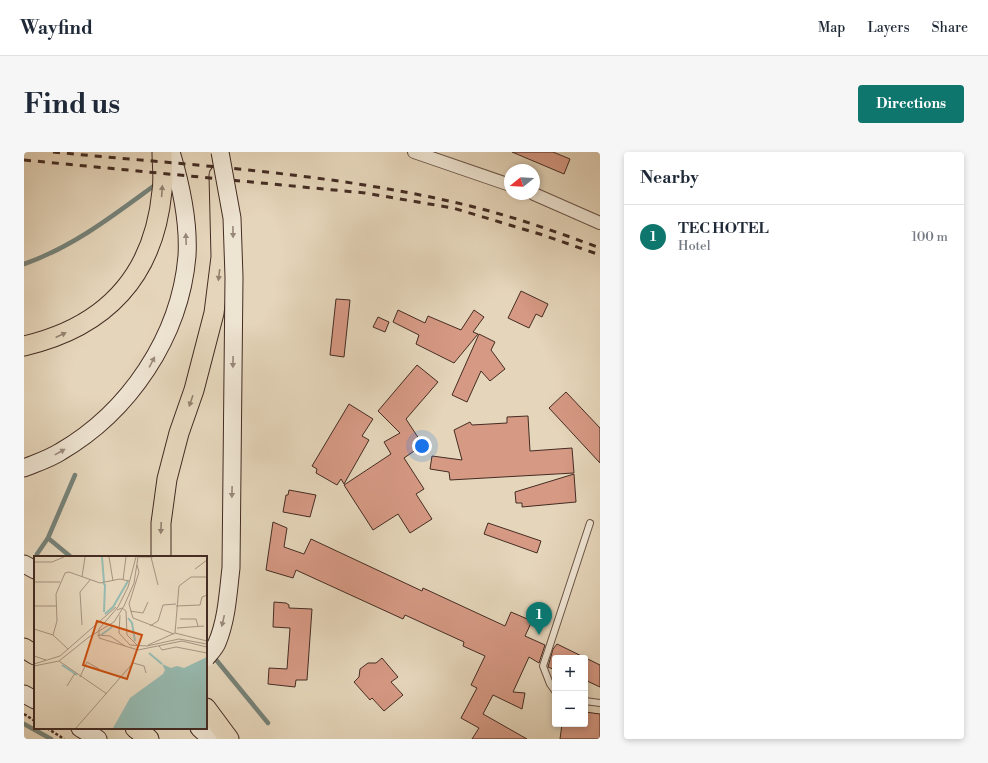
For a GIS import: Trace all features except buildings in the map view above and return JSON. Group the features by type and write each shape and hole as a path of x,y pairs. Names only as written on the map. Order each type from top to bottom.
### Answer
{"main road":[{"path":"24,346 49,341 84,325 108,307 127,286 144,263 159,216 163,190 162,152"},
{"path":"24,468 59,453 89,434 116,408 147,372 168,331 182,288 187,255 185,215 177,171 171,152"},
{"path":"161,556 161,523 167,479 179,433 196,383 214,313 221,256 219,152"},
{"path":"207,657 217,644 228,598 231,568 233,233 232,218 219,152"},
{"path":"24,564 34,569"},
{"path":"24,648 34,653"},
{"path":"24,694 34,699"},
{"path":"207,709 229,739"},
{"path":"82,729 98,739"},
{"path":"136,729 149,739"},
{"path":"200,729 211,739"}],"street":[{"path":"414,152 504,183"},
{"path":"540,197 600,223"}],"lane":[{"path":"552,687 543,666 590,523"},
{"path":"588,701 600,703"}],"path":[{"path":"24,714 34,720"},
{"path":"48,729 64,739"}],"waterway":[{"path":"24,264 59,249 76,239 108,219 155,185"},
{"path":"37,554 48,538 75,475"},
{"path":"48,538 70,556"},
{"path":"213,656 268,723"},
{"path":"24,724 51,739"}],"railway":[{"path":"53,152 304,176 354,183 453,202 490,211 546,228 600,248"},
{"path":"24,160 365,193 453,208 543,235 600,255"}],"place":[{"name":"TEC HOTEL","path":"539,635"}]}
